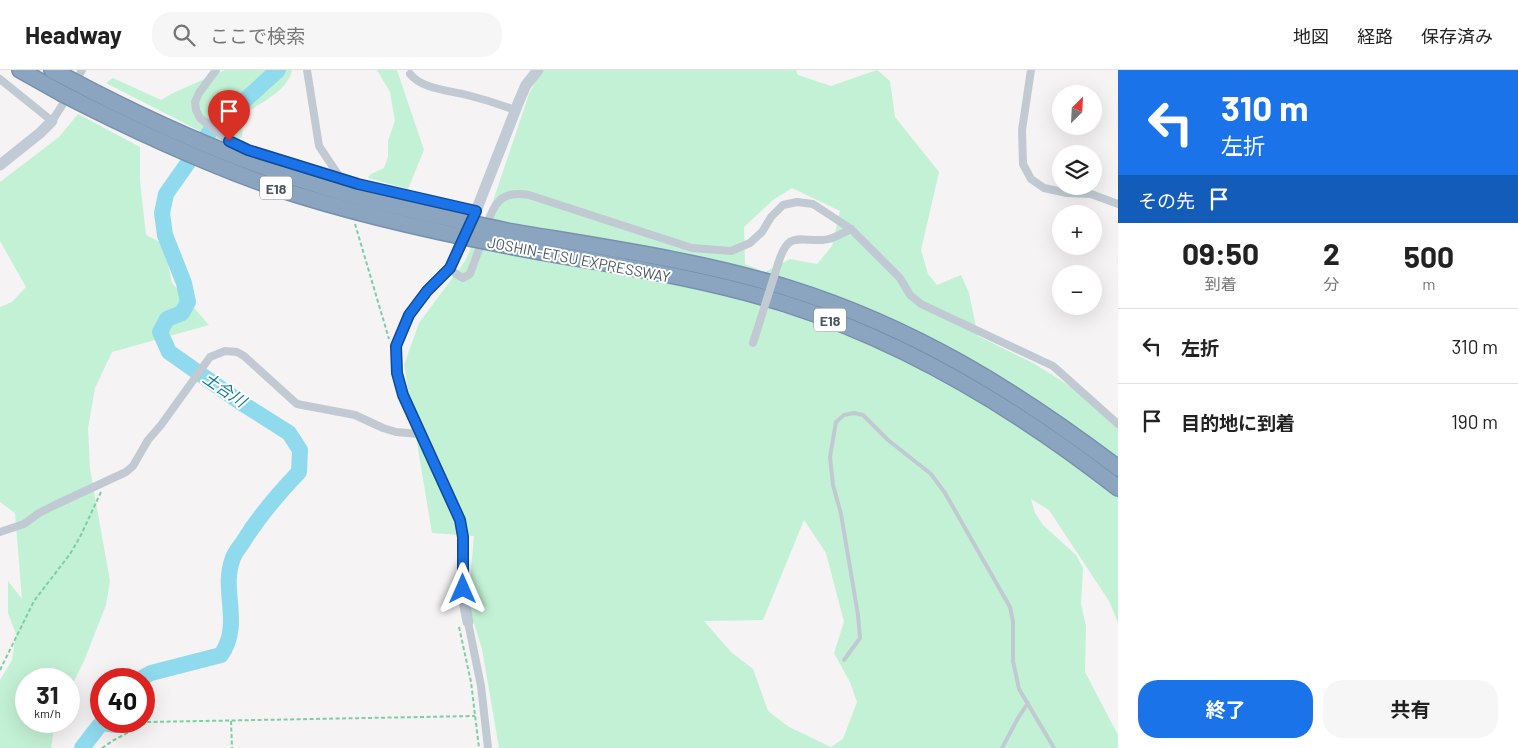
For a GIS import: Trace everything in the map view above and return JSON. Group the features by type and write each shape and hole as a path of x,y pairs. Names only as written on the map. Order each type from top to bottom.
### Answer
{"highway":[{"name":"JOSHIN-ETSU EXPRESSWAY","path":"20,70 61,93 157,140 233,172 276,188 363,214 425,229 506,238 708,267 788,288 907,334 981,373 1049,416 1118,468"},
{"name":"JOSHIN-ETSU EXPRESSWAY","path":"52,70 113,102 180,133 281,173 369,200 506,238 704,282 785,304 853,328 937,367 1006,407 1118,488"}],"street":[{"path":"0,165 52,121 82,70"},
{"path":"216,70 199,93 195,102 196,110 200,118 229,141 248,150 341,179 476,211"},
{"path":"307,70 319,146 341,179"},
{"path":"488,748 481,686 463,623 463,537 460,520 419,434 403,395 397,373 396,346 409,315 427,291 450,268 476,211 526,85 538,70"},
{"path":"1031,70 1022,130 1023,164 1031,179 1044,188 1067,193 1091,194 1118,204"},
{"path":"410,74 415,80 441,90 464,94 515,110"},
{"path":"0,79 52,121"},
{"path":"450,268 463,278 470,274 492,210 498,201 510,194 529,195 692,248 713,251 731,251 750,243 762,232 771,217 783,205 797,202 812,204 852,229 900,278 910,295 921,304 1053,366 1118,424"},
{"path":"753,343 782,250 788,243 799,238 824,241 852,229"},
{"path":"0,532 24,524 39,513 126,472 133,466 148,440 161,426 210,358 224,351 237,352 244,356 297,404 355,415 396,432 419,434"}],"lane":[{"path":"844,660 858,644 860,638 858,615 841,514 833,485 830,457 836,422 844,415 854,413 863,415 888,440 932,474 945,493 1010,606 1014,622 1013,653 1019,689 1054,748"},
{"path":"1002,748 1028,703"}],"path":[{"path":"355,223 372,276 388,337 396,346"},
{"path":"0,670 34,601 80,538 106,481"},
{"path":"463,623 479,748"},
{"path":"102,748 148,722 475,716"},
{"path":"231,721 232,748"}],"green space":[{"path":"225,70 292,70 285,84 279,90 244,114 242,138 221,142 106,83 113,78 161,100"},
{"path":"377,70 397,70 424,150 408,189 368,178 371,174 384,168 388,157 388,141 395,121 390,92"},
{"path":"542,70 796,70 798,75 831,86 877,70 890,81 895,117 939,172 921,250 928,274 937,285 961,275 969,293 978,336 1033,363 1118,419 1118,623 1109,601 1049,510 1031,499 1035,513 1043,525 1076,555 1083,568 1081,604 1086,626 1085,672 1118,735 1118,748 499,748 482,649 468,604 474,536 432,533 404,365 419,323 465,261 492,204 529,94","holes":["792,188 840,211 832,246 817,264 790,259 765,272 745,264 744,227 773,200","804,520 826,553 844,622 834,653 850,682 857,702 843,739 831,747 789,727 768,711 753,669 731,652 704,621 763,620"]},
{"path":"78,114 140,147 140,181 146,235 164,244 172,283 209,325 112,352 95,388 88,428 90,469 110,581 106,605 80,669 15,668 15,733 53,733 51,748 0,748 0,680 12,660 16,634 8,613 8,581 22,599 15,513 0,502 0,307 12,302 26,287 0,241 0,182 59,137"}],"waterway":[{"name":"土合川","path":"155,672 221,655 230,631 229,583 234,556 262,514 299,472 300,450 289,433 240,402 169,352 160,332 167,319 182,313 188,302 184,283 165,235 162,213 166,194 216,123 233,111 278,70"},
{"name":"土合川","path":"82,748 94,733"}],"route":[{"path":"229,141 248,150 358,184 476,211 450,268 427,291 409,315 396,346 397,373 403,395 419,434 460,520 463,537 463,589"}]}
